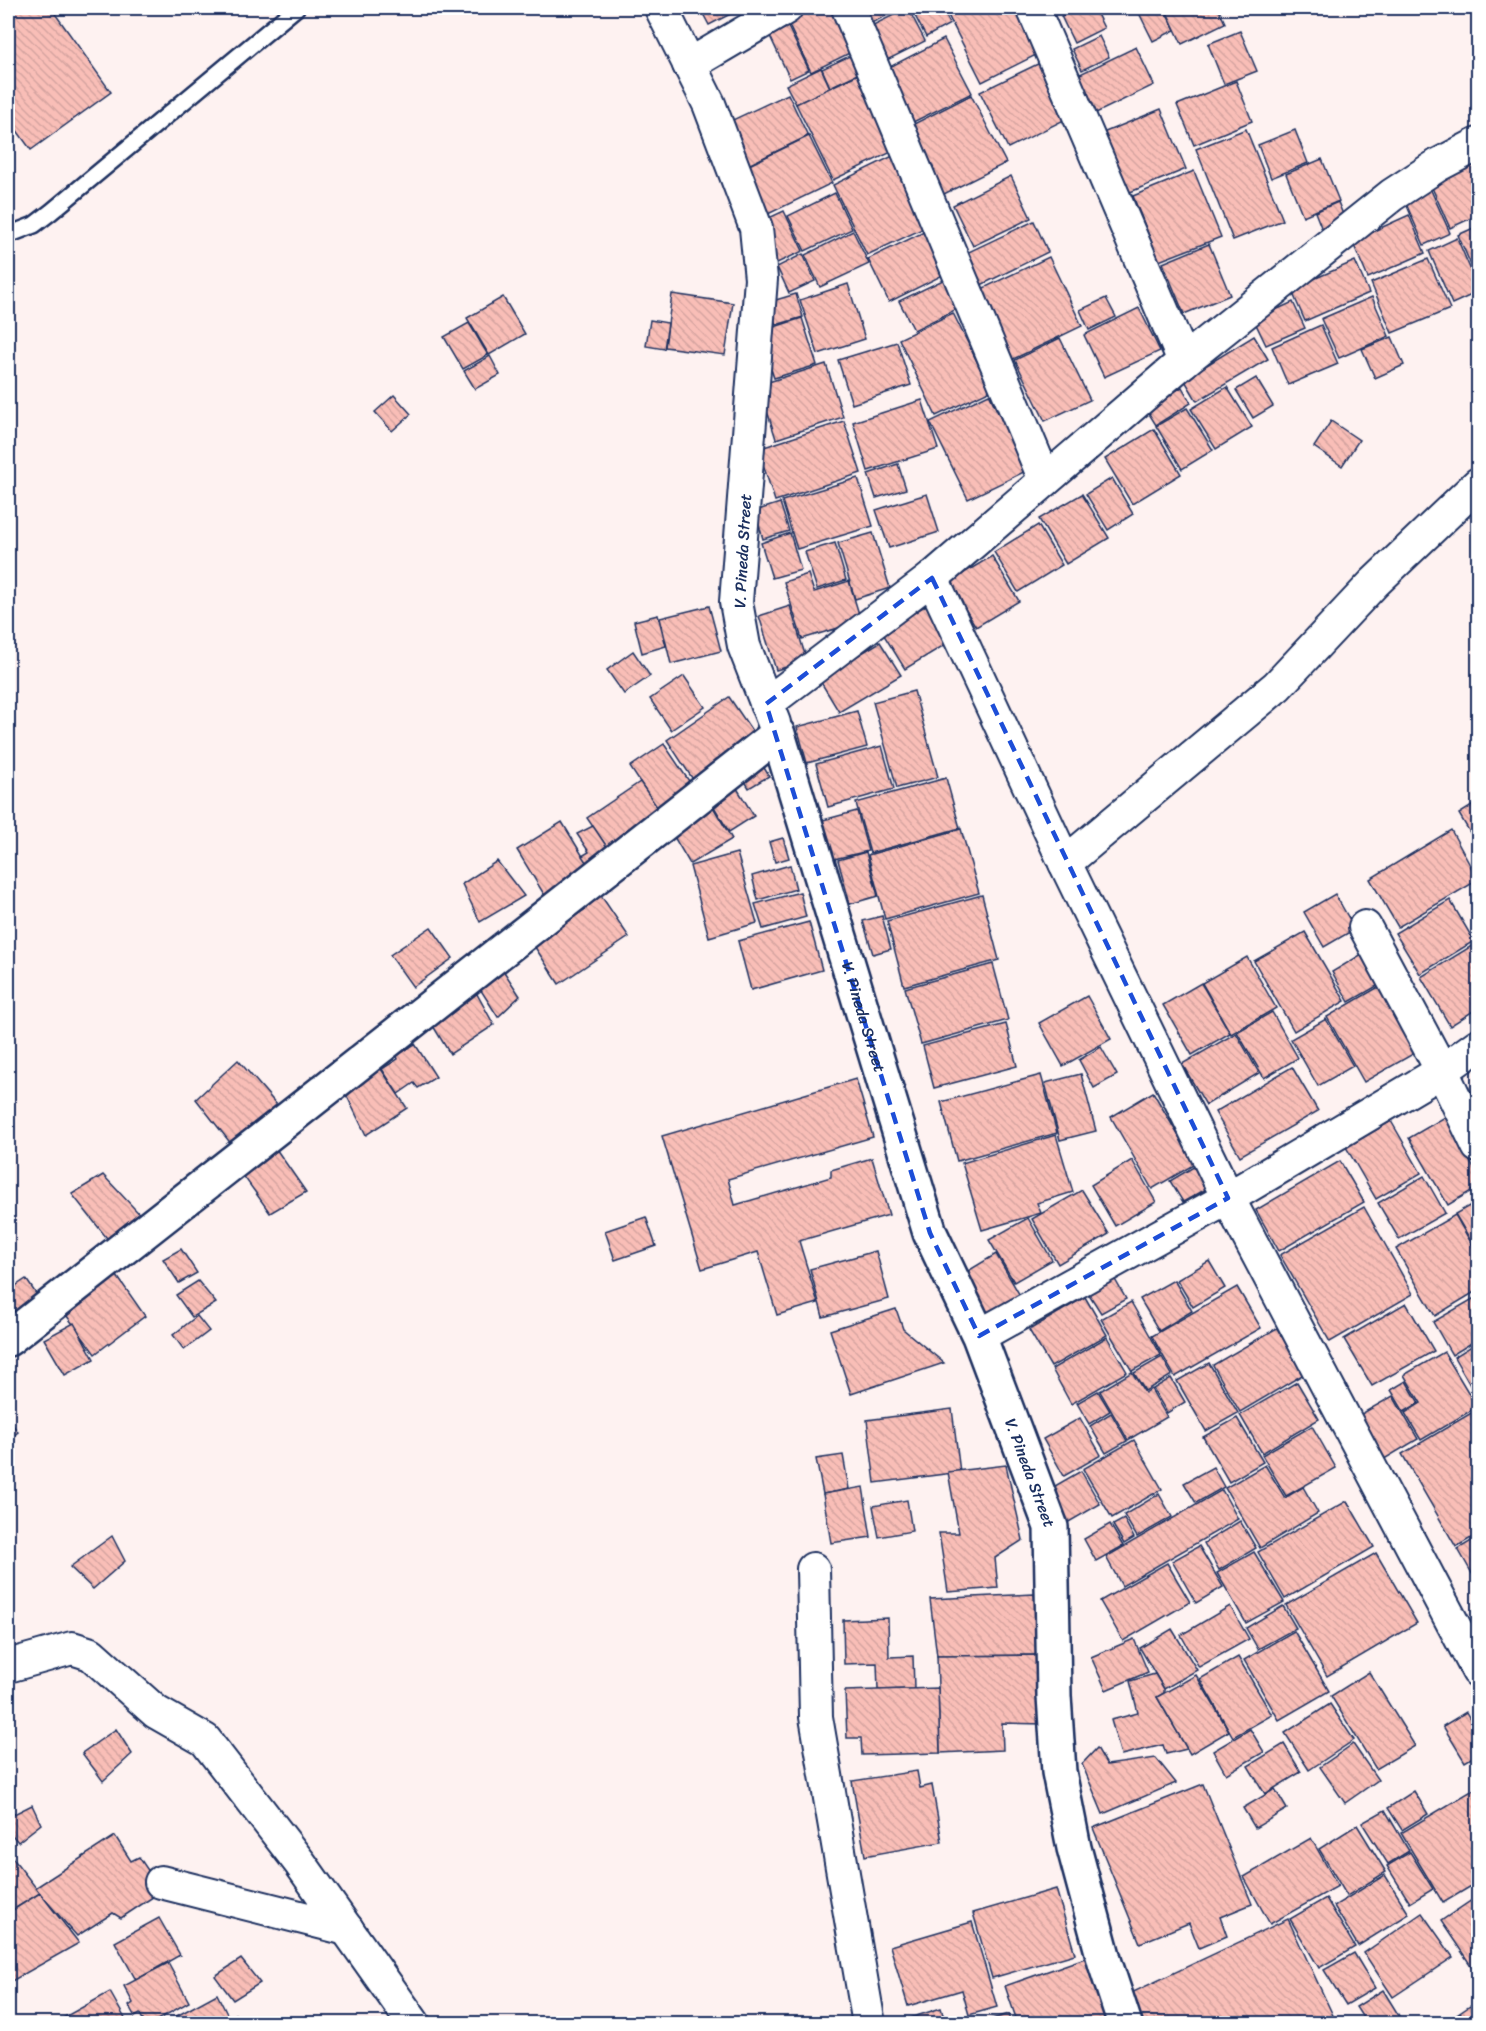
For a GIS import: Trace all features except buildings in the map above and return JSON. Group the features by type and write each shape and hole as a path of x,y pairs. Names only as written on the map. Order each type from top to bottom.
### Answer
{"street":[{"name":"V. Pineda Street","path":"661,8 709,104 756,228 761,279 736,602 744,646 778,734 930,1233 979,1336 1051,1527 1054,1696 1059,1772 1077,1859 1105,1963 1125,2024"},
{"path":"689,66 786,8"},
{"path":"848,8 1046,480"},
{"path":"1033,8 1184,361"},
{"path":"766,704 932,578 1184,361 1392,195 1438,165 1479,144"},
{"path":"1065,863 1277,686 1374,583 1479,484"},
{"path":"932,578 1065,863 1228,1198 1479,1671"},
{"path":"8,1339 778,734"},
{"path":"1365,927 1442,1071 1479,1146"},
{"path":"979,1336 1228,1198 1442,1071 1479,1045"},
{"path":"813,1569 816,1717 868,2024"},
{"path":"8,1666 72,1648 91,1654 156,1712 205,1740 300,1863 414,2024"},
{"path":"161,1882 347,1929"}],"lane":[{"path":"8,235 34,225 51,212 296,8"}],"highlighted area":[{"path":"932,578 1228,1198 979,1336 930,1233 766,704"}]}
